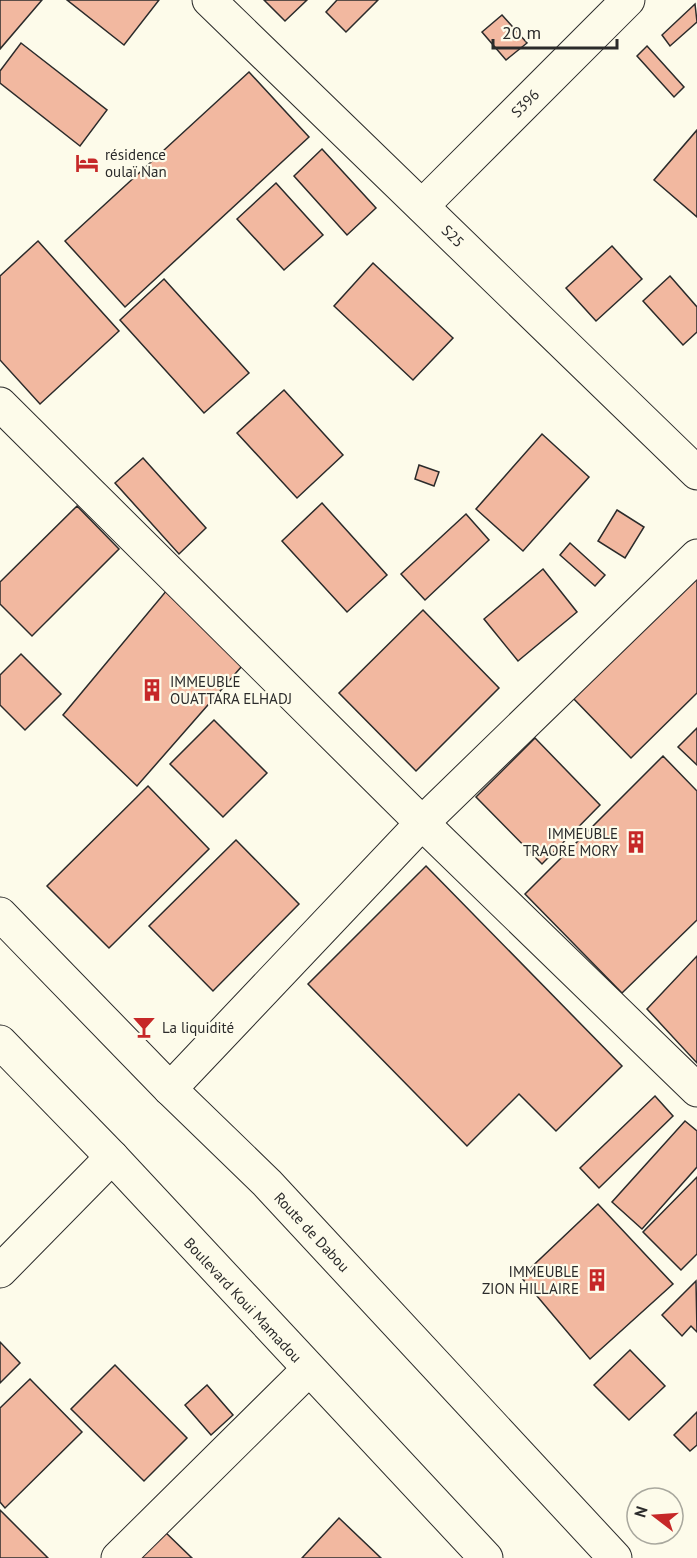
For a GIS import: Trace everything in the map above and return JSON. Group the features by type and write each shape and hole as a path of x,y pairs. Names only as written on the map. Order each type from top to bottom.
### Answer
{"street":[{"name":"S25","path":"209,0 697,473"},
{"name":"S396","path":"422,206 627,0"},
{"path":"0,404 422,823 697,1090"},
{"path":"170,1089 422,823 697,556"},
{"name":"Route de Dabou","path":"0,914 170,1089 267,1183 615,1558"},
{"name":"Boulevard Koui Mamadou","path":"0,1042 112,1157 308,1370 486,1558"},
{"path":"0,1271 112,1157"},
{"path":"118,1558 308,1370"}],"building":[{"path":"0,0 42,0 0,49"},
{"path":"67,0 159,0 124,45"},
{"path":"264,0 307,0 285,21"},
{"path":"337,0 378,0 346,32 326,12"},
{"path":"695,4 697,22 670,46 662,35"},
{"path":"502,15 527,43 506,60 482,32"},
{"path":"21,43 107,110 80,146 0,83 0,71"},
{"path":"647,46 684,87 674,97 637,56"},
{"path":"249,72 309,137 125,307 65,241"},
{"path":"697,130 697,217 654,180"},
{"path":"322,149 376,208 347,235 294,176"},
{"path":"276,183 323,235 284,270 237,219"},
{"path":"38,241 119,331 40,404 0,360 0,276"},
{"path":"612,246 642,279 596,321 566,288"},
{"path":"373,263 453,338 413,380 334,306"},
{"path":"670,276 697,307 697,332 683,345 643,301"},
{"path":"164,279 249,373 204,413 120,320"},
{"path":"284,390 343,455 297,498 237,433"},
{"path":"542,434 589,477 523,551 476,509"},
{"path":"143,458 206,528 179,554 115,483"},
{"path":"419,465 439,472 434,486 415,479"},
{"path":"322,503 387,575 347,612 282,541"},
{"path":"77,506 119,549 32,636 0,604 0,582"},
{"path":"617,510 644,527 625,558 598,541"},
{"path":"466,514 489,540 425,600 401,574"},
{"path":"570,543 605,575 595,586 560,555"},
{"path":"543,569 577,612 518,661 484,619"},
{"path":"697,572 697,693 631,758 571,696"},
{"name":"IMMEUBLE OUATTARA ELHADJ","path":"167,590 242,666 137,786 63,715"},
{"path":"423,610 499,688 416,771 339,693"},
{"path":"21,654 61,694 25,730 0,705 0,675"},
{"path":"214,720 267,773 223,817 170,764"},
{"path":"697,728 697,765 678,747"},
{"path":"535,738 600,805 542,864 476,797"},
{"name":"IMMEUBLE TRAORE MORY","path":"663,756 697,791 697,920 622,993 525,894"},
{"path":"148,786 209,849 109,948 47,886"},
{"path":"236,840 299,904 213,991 149,926"},
{"path":"426,866 622,1066 556,1131 519,1094 467,1146 308,984"},
{"path":"697,956 697,1063 647,1009"},
{"path":"655,1096 673,1116 599,1188 580,1168"},
{"path":"685,1121 697,1131 697,1167 642,1229 612,1202"},
{"path":"697,1177 697,1254 681,1270 643,1232"},
{"name":"IMMEUBLE ZION HILLAIRE","path":"598,1204 673,1284 590,1359 521,1277"},
{"path":"696,1281 697,1332 691,1326 682,1336 662,1315"},
{"path":"0,1342 20,1363 0,1383"},
{"path":"630,1350 665,1386 629,1420 594,1385"},
{"path":"115,1365 187,1438 144,1481 71,1409"},
{"path":"30,1379 82,1432 5,1508 0,1502 0,1408"},
{"path":"207,1385 233,1415 211,1435 185,1405"},
{"path":"697,1412 697,1445 690,1451 674,1435"},
{"path":"0,1510 48,1558 0,1558"},
{"path":"339,1518 381,1558 302,1558"},
{"path":"162,1529 192,1558 135,1558"}],"place":[{"name":"résidence oulaï Nan","path":"87,163"},
{"name":"IMMEUBLE OUATTARA ELHADJ","path":"152,690"},
{"name":"IMMEUBLE TRAORE MORY","path":"636,842"},
{"name":"La liquidité","path":"144,1027"},
{"name":"IMMEUBLE ZION HILLAIRE","path":"597,1280"}]}
